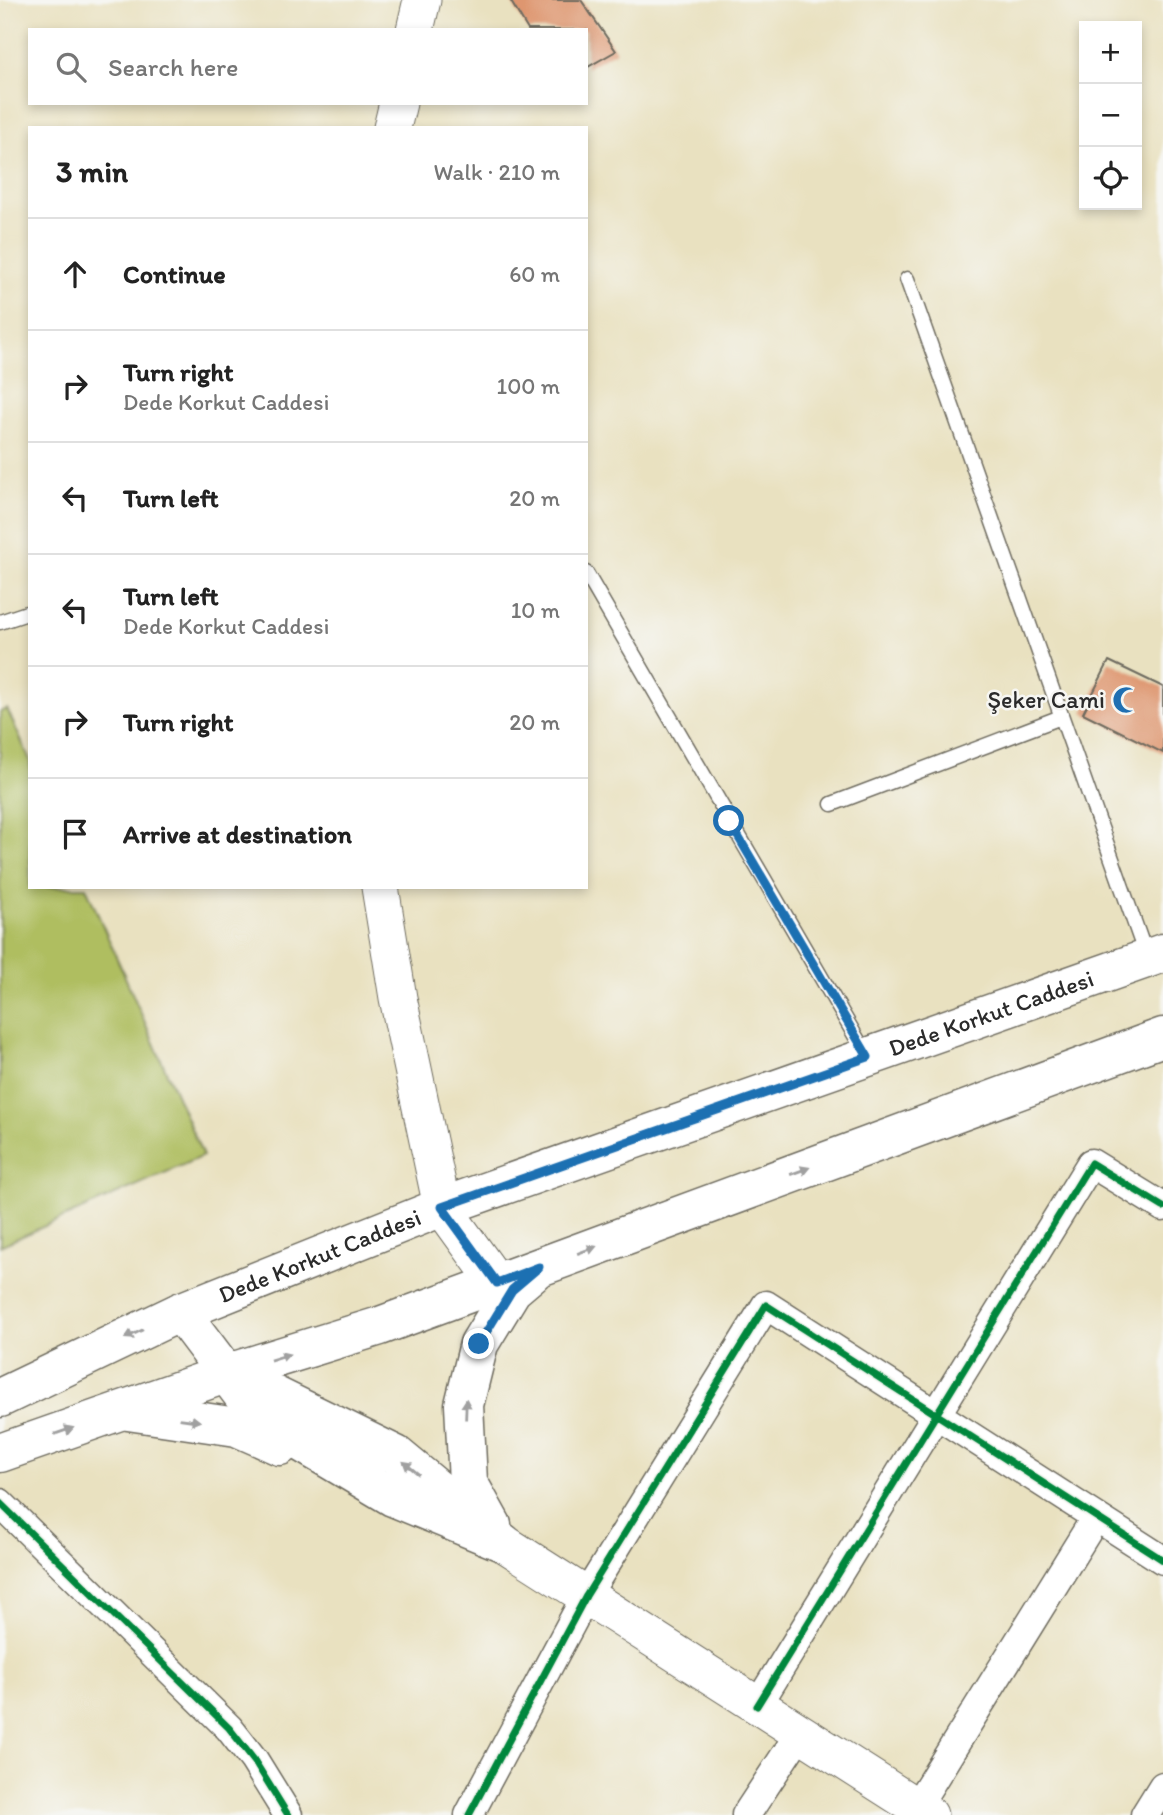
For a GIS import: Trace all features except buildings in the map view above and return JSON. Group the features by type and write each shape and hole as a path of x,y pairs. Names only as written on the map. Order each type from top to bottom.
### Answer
{"main road":[{"name":"Dede Korkut Caddesi","path":"0,1398 180,1312 442,1207 1155,956"},
{"path":"0,1453 228,1373 380,1326 1163,1037"},
{"path":"502,1542 468,1482 464,1405 479,1344 512,1290 539,1267"},
{"path":"180,1312 260,1418 393,1497"},
{"path":"228,1373 396,1455 502,1542"},
{"path":"122,1410 237,1427 393,1497 502,1542"}],"street":[{"path":"415,28 422,0"},
{"path":"392,126 398,105"},
{"path":"380,889 398,998 442,1207 497,1283"},
{"path":"757,1706 1091,1163 1163,1207"},
{"path":"469,1815 586,1596 766,1305 1163,1560"},
{"path":"0,1503 229,1728 260,1769 288,1815"},
{"path":"502,1542 923,1811 1097,1517"},
{"path":"747,1815 800,1733"},
{"path":"1145,1815 1163,1786"}],"lane":[{"path":"906,279 1062,717 1155,956"},
{"path":"588,576 868,1057"},
{"path":"0,622 28,613"},
{"path":"832,804 1062,717"}],"green space":[{"path":"7,709 28,756 28,889 87,889 203,1156 0,1246 0,712"}],"cycle path":[{"path":"757,1706 1091,1163 1163,1207"},
{"path":"469,1815 586,1596 766,1305 1163,1560"},
{"path":"0,1503 229,1728 254,1760 288,1815"}],"place":[{"name":"Şeker Cami","path":"1126,700"}],"route":[{"path":"479,1344 512,1290 539,1267 497,1283 442,1207 868,1057 729,821"}]}
